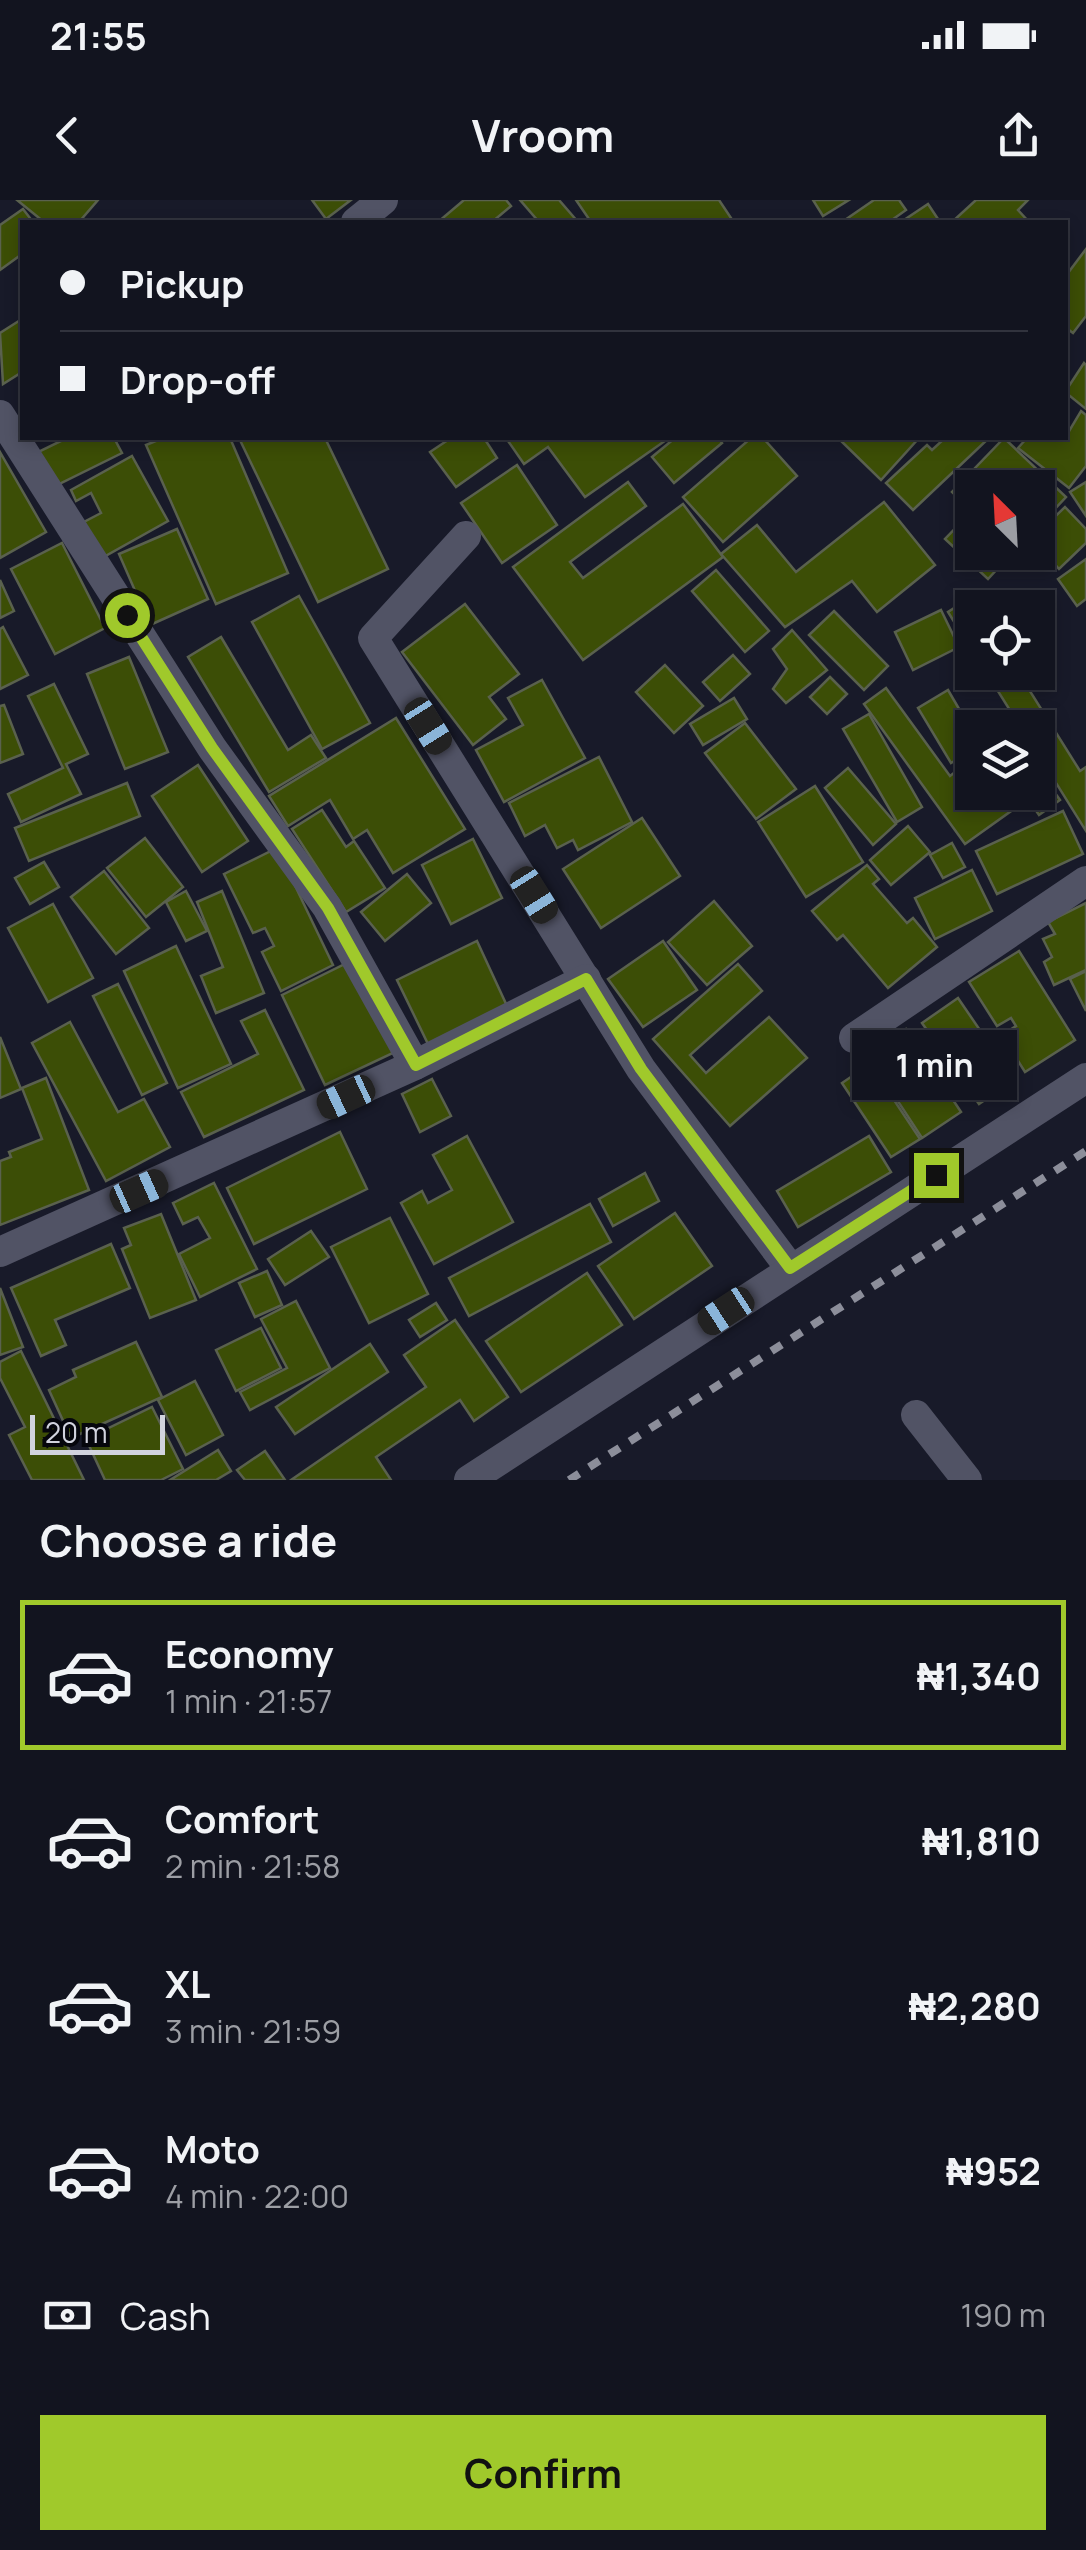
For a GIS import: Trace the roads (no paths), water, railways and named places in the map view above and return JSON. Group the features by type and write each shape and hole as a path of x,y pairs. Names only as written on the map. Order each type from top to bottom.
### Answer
{"street":[{"path":"358,220 382,200"},
{"path":"0,414 212,748 328,908 416,1065"},
{"path":"466,536 372,638 641,1069 790,1268"},
{"path":"854,1038 1086,881"},
{"path":"0,1252 416,1065 586,979"},
{"path":"469,1480 1086,1078"},
{"path":"916,1415 966,1480"}],"railway":[{"path":"569,1480 1086,1151"}]}
